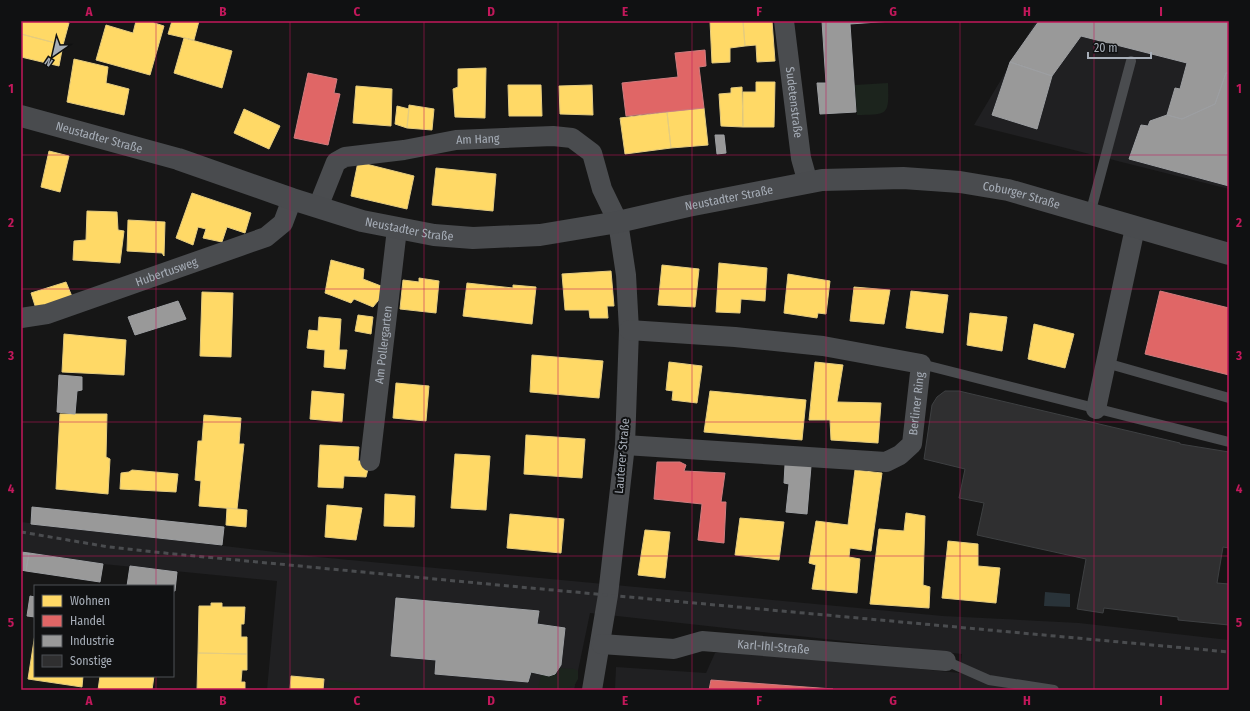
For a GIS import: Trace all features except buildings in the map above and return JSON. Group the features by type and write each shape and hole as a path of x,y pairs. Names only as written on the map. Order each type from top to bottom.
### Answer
{"street":[{"name":"Sudetenstraße","path":"784,21 801,158 808,183"},
{"name":"Neustadter Straße","path":"21,116 178,159 292,199 362,221 434,235 473,238 540,235 618,222 688,206 808,183"},
{"name":"Am Hang","path":"318,207 336,162 345,157 404,150 456,140 553,136 572,138 592,153 602,189 618,222"},
{"name":"Coburger Straße","path":"808,183 822,180 903,178 960,182 1008,190 1229,254"},
{"name":"Hubertusweg","path":"21,318 47,314 266,237 283,223 292,199"},
{"name":"Lauterer Straße","path":"592,690 601,644 625,445 629,330 626,275 618,222"},
{"path":"1096,409 1135,228"},
{"name":"Am Pollergarten","path":"370,461 397,229"},
{"name":"Berliner Ring","path":"625,445 886,462 900,455 912,444 921,364 823,346 735,337 629,330"},
{"name":"Karl-Ihl-Straße","path":"601,644 674,649 702,641 946,661"}],"lane":[{"path":"1090,214 1131,61"},
{"path":"1106,363 1229,398"},
{"path":"921,364 1229,442"},
{"path":"946,661 989,680 1054,690"}],"shaded area":[{"path":"1036,21 1229,21 1229,189 974,125"},
{"path":"888,83 888,102 885,111 875,114 857,115 855,85"},
{"path":"21,522 318,557 943,616 1079,623 1229,640 1229,690 615,690 616,667 706,673 715,653 729,650 960,673 962,654 590,613 574,690 267,690 277,581 103,564 21,552"},
{"path":"1045,592 1070,594 1070,607 1044,606"},
{"path":"559,668 574,669 578,671 578,679 574,686 561,690 538,690 541,674 552,674"},
{"path":"329,680 359,684 359,690 329,690"}],"railway":[{"path":"21,532 109,547 174,554 1229,652"}]}
